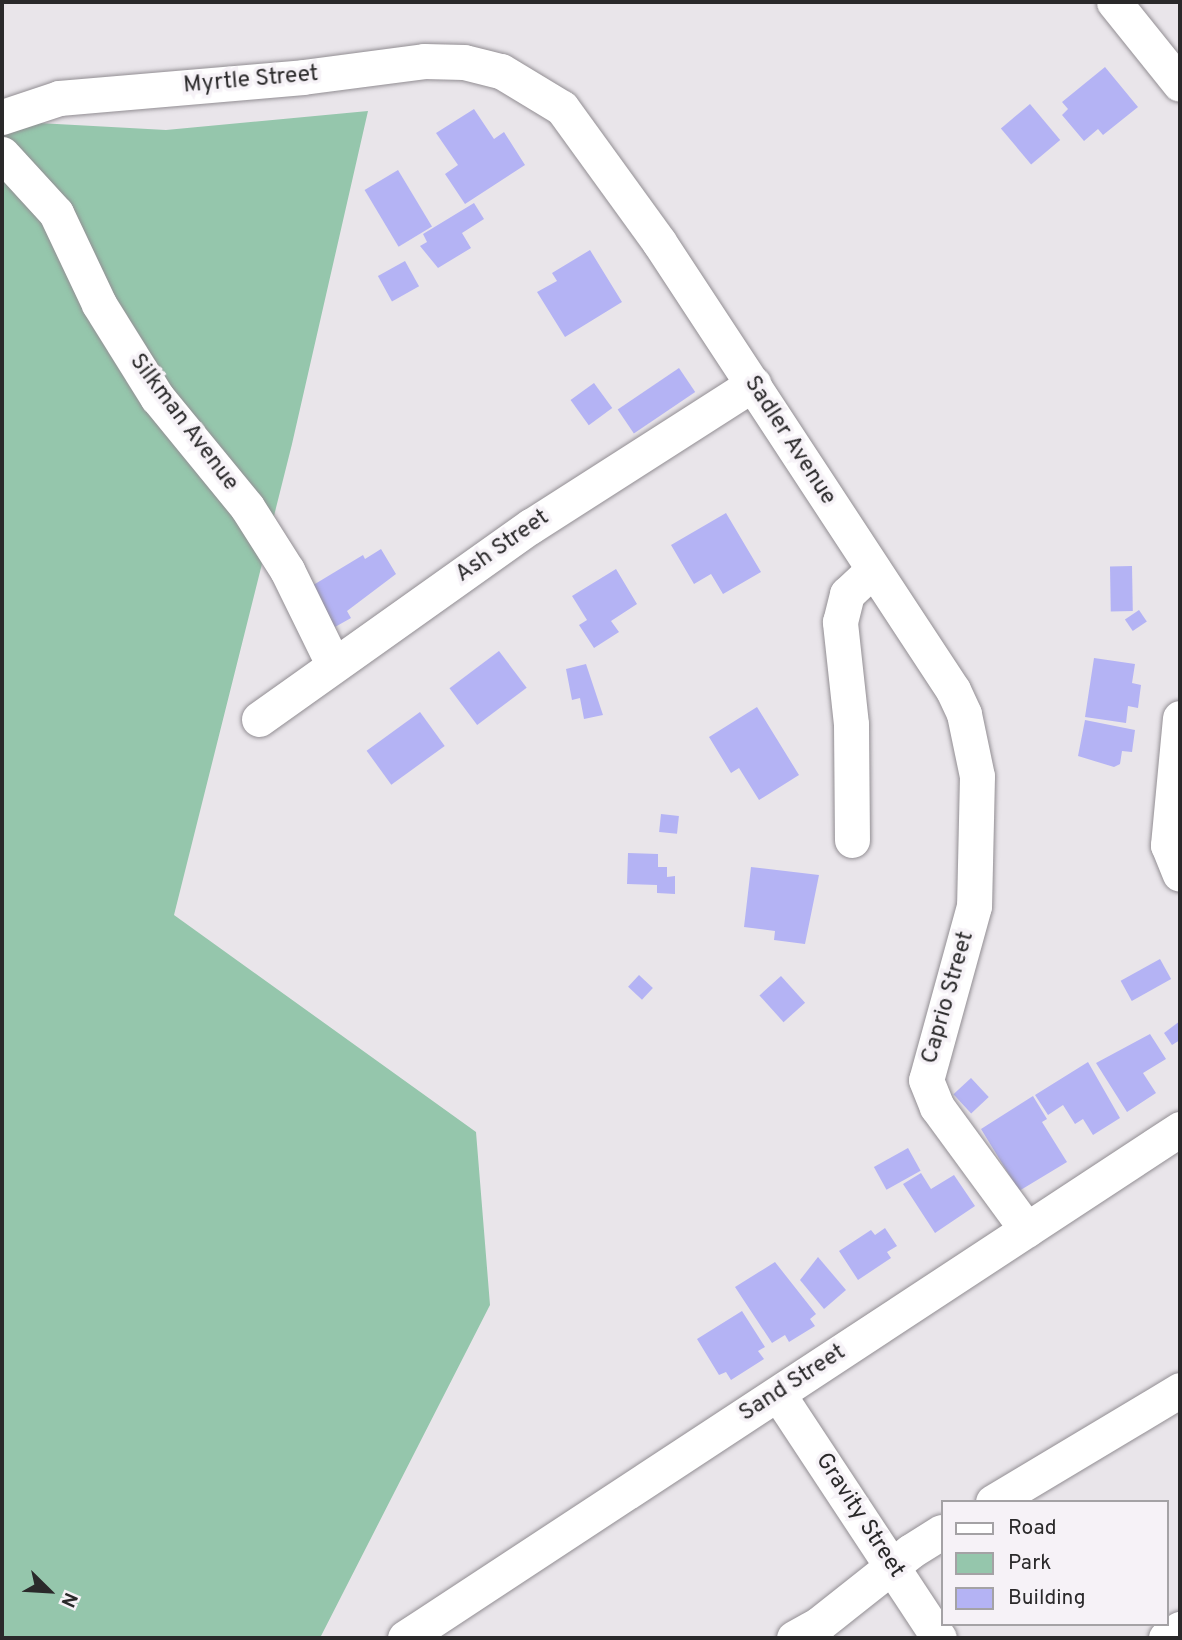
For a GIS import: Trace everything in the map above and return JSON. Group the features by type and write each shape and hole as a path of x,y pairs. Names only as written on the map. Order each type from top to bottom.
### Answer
{"street":[{"path":"1114,2 1180,85"},
{"name":"Myrtle Street","path":"2,117 59,97 303,77 424,61 464,62 501,71"},
{"name":"Sadler Avenue","path":"501,71 562,108 659,242 872,571 953,690 964,714 977,776 978,862"},
{"name":"Silkman Avenue","path":"2,154 56,213 99,304 158,397 247,507 287,570 333,664"},
{"name":"Ash Street","path":"259,719 531,526 753,384"},
{"path":"852,839 851,723 840,622 847,594 872,571"},
{"path":"1180,719 1168,845 1180,874"},
{"name":"Caprio Street","path":"978,862 964,954 926,1080 937,1107 1027,1230"},
{"name":"Sand Street","path":"405,1638 1180,1129"},
{"path":"996,1500 1180,1390"},
{"name":"Gravity Street","path":"778,1395 939,1638"},
{"path":"794,1638 819,1624 891,1566 940,1533"},
{"path":"1166,1638 1180,1629"}],"green space":[{"path":"368,111 292,444 174,915 476,1132 490,1305 320,1638 2,1638 2,121 166,130"}],"building":[{"path":"1105,67 1138,107 1103,135 1098,129 1084,141 1062,115 1068,109 1062,102"},
{"path":"1030,104 1060,140 1031,164 1001,128"},
{"path":"474,109 494,139 504,132 525,165 465,204 445,174 458,165 436,133"},
{"path":"398,170 432,227 399,247 365,190"},
{"path":"474,203 484,219 462,233 471,248 438,268 420,246 427,242 423,234"},
{"path":"590,250 622,302 565,337 537,292 557,281 552,273"},
{"path":"405,261 419,286 392,301 378,276"},
{"path":"679,368 695,392 634,433 618,409"},
{"path":"594,383 612,408 589,425 571,400"},
{"path":"726,513 761,572 723,594 711,574 694,584 671,545"},
{"path":"381,549 396,574 347,611 351,618 335,627 310,587 363,555 365,559"},
{"path":"1110,566 1132,566 1133,611 1111,611"},
{"path":"616,569 637,604 611,621 619,632 594,648 579,625 587,620 572,596"},
{"path":"1139,610 1147,622 1133,631 1125,620"},
{"path":"499,651 527,688 477,725 449,688"},
{"path":"1094,658 1135,664 1132,683 1141,685 1138,708 1128,706 1126,723 1085,717"},
{"path":"586,664 603,715 584,719 580,698 572,700 566,669"},
{"path":"757,707 799,775 759,800 739,768 731,773 709,737"},
{"path":"420,712 445,746 391,785 367,751"},
{"path":"1085,720 1135,730 1132,752 1122,751 1120,764 1114,767 1078,756"},
{"path":"661,814 679,816 677,834 659,832"},
{"path":"628,853 658,854 658,867 667,867 667,877 675,876 675,894 657,893 657,885 627,884"},
{"path":"751,867 819,875 805,944 774,940 775,931 744,927"},
{"path":"1160,959 1171,979 1132,1001 1121,981"},
{"path":"639,975 653,988 642,1000 628,987"},
{"path":"781,976 805,1003 784,1022 759,995"},
{"path":"1180,1021 1180,1040 1172,1045 1164,1033"},
{"path":"1150,1034 1166,1059 1143,1073 1156,1093 1127,1112 1096,1063"},
{"path":"1088,1062 1120,1118 1093,1135 1083,1119 1075,1124 1063,1105 1048,1115 1035,1095"},
{"path":"971,1078 989,1097 971,1113 953,1094"},
{"path":"1033,1096 1047,1119 1042,1122 1067,1162 1019,1191 981,1129"},
{"path":"908,1148 921,1171 886,1190 874,1167"},
{"path":"921,1173 931,1189 954,1175 975,1206 935,1233 903,1184"},
{"path":"885,1228 897,1246 887,1252 891,1258 858,1280 839,1251 871,1230 875,1235"},
{"path":"818,1257 846,1290 824,1309 800,1280"},
{"path":"775,1262 816,1314 810,1319 815,1326 789,1342 785,1335 772,1343 735,1287"},
{"path":"742,1311 765,1347 758,1351 764,1359 731,1380 726,1372 719,1375 697,1339"}]}
